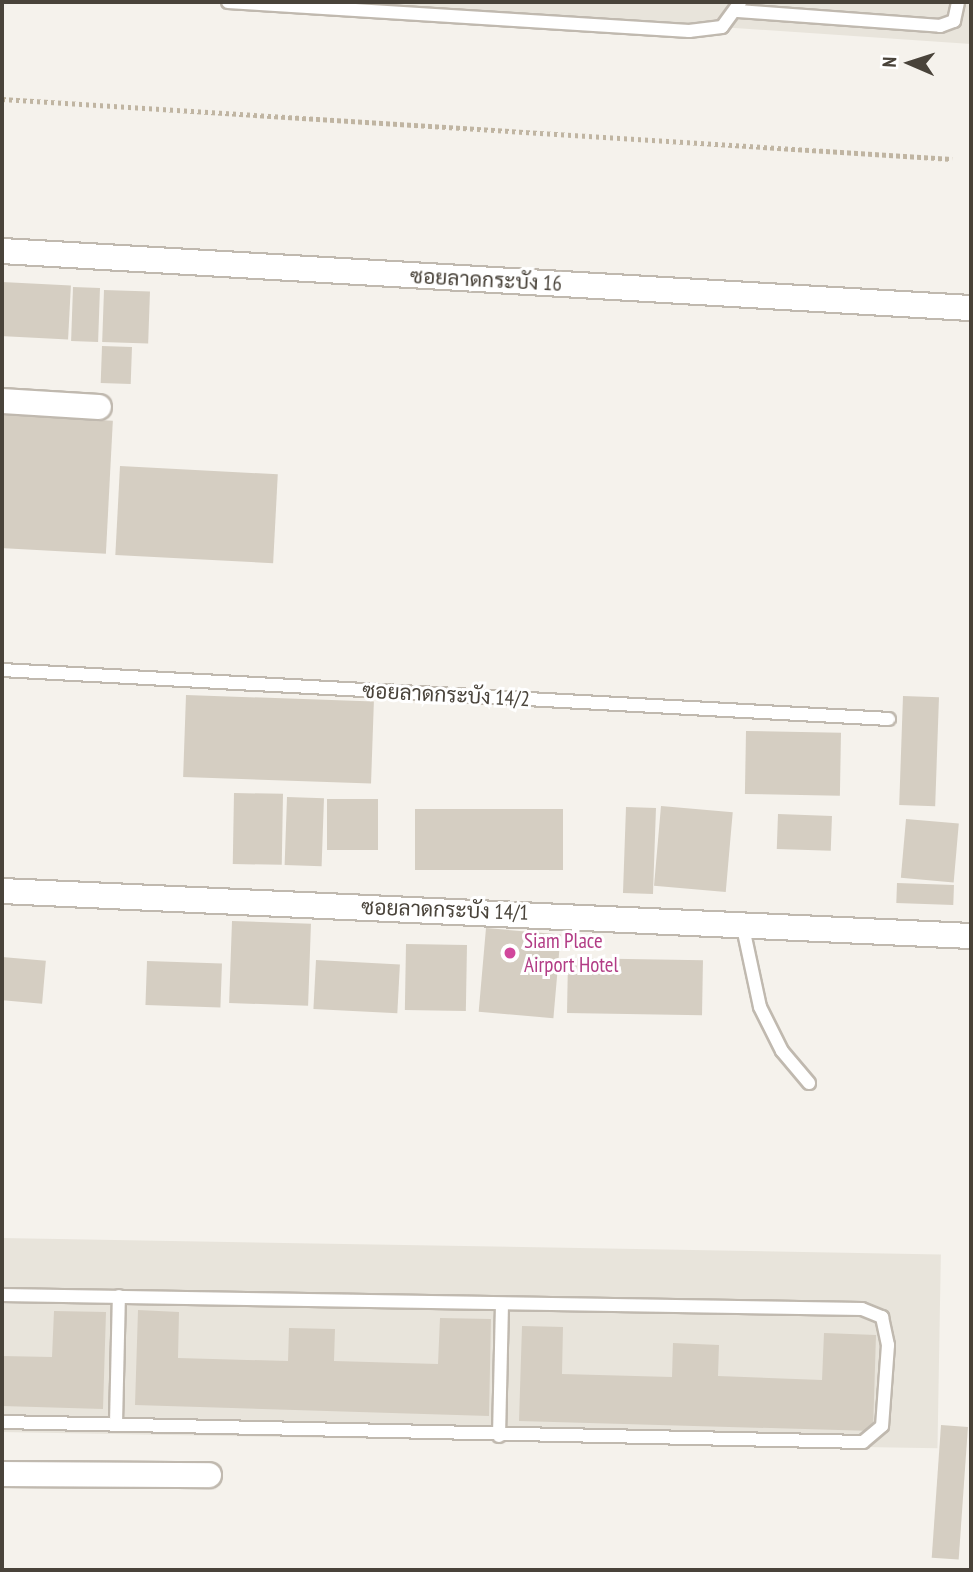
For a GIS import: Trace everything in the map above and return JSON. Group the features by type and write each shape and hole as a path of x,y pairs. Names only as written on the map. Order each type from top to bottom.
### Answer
{"street":[{"name":"ซอยลาดกระบัง 16","path":"2,251 971,308"},
{"path":"2,401 99,407"},
{"name":"ซอยลาดกระบัง 14/1","path":"2,891 742,923 971,936"},
{"path":"2,1474 209,1475"}],"lane":[{"path":"228,2 689,31 722,27 739,6 940,26 954,21 958,2"},
{"name":"ซอยลาดกระบัง 14/2","path":"2,670 889,719"},
{"path":"742,923 760,1007 782,1051 809,1083"},
{"path":"2,1295 502,1306 862,1308 882,1317 888,1345 882,1426 863,1442 499,1436 2,1422"},
{"path":"116,1424 119,1296"},
{"path":"499,1436 502,1306"}],"path":[{"path":"2,99 952,159"}],"shaded area":[{"path":"353,2 971,2 971,44"},
{"path":"2,1238 941,1254 937,1448 2,1432"}],"building":[{"path":"2,282 71,286 68,340 2,336"},
{"path":"73,287 100,288 98,342 71,341"},
{"path":"104,290 150,292 148,344 102,342"},
{"path":"102,346 132,347 131,384 101,383"},
{"path":"2,415 113,421 106,554 2,548"},
{"path":"120,466 278,474 273,563 115,555"},
{"path":"186,695 374,702 371,784 183,777"},
{"path":"903,696 939,697 935,806 899,805"},
{"path":"746,731 841,733 840,796 745,794"},
{"path":"234,793 283,794 282,865 233,864"},
{"path":"287,797 324,798 322,866 285,865"},
{"path":"327,799 378,799 378,850 327,850"},
{"path":"661,806 733,812 726,892 654,886"},
{"path":"626,807 656,808 653,894 623,893"},
{"path":"415,809 563,809 563,870 415,870"},
{"path":"778,814 832,816 831,851 777,849"},
{"path":"906,819 959,824 954,882 901,878"},
{"path":"897,883 954,885 953,905 896,903"},
{"path":"232,921 311,924 308,1006 229,1003"},
{"path":"486,928 561,935 553,1018 479,1012"},
{"path":"406,944 467,945 466,1011 405,1010"},
{"path":"2,957 46,961 42,1004 2,1000"},
{"path":"568,958 703,960 702,1015 567,1013"},
{"path":"316,960 400,964 397,1013 313,1009"},
{"path":"147,961 222,964 220,1008 145,1005"},
{"path":"138,1310 179,1312 178,1358 288,1361 289,1328 335,1329 334,1361 438,1364 440,1318 491,1319 489,1416 135,1405"},
{"path":"54,1311 106,1312 103,1409 2,1406 2,1356 52,1357"},
{"path":"522,1326 563,1327 562,1374 672,1377 673,1343 719,1345 718,1376 822,1380 824,1333 876,1335 873,1431 519,1421"},
{"path":"941,1425 968,1427 959,1560 932,1558"}],"place":[{"name":"Siam Place Airport Hotel","path":"510,953"}]}
